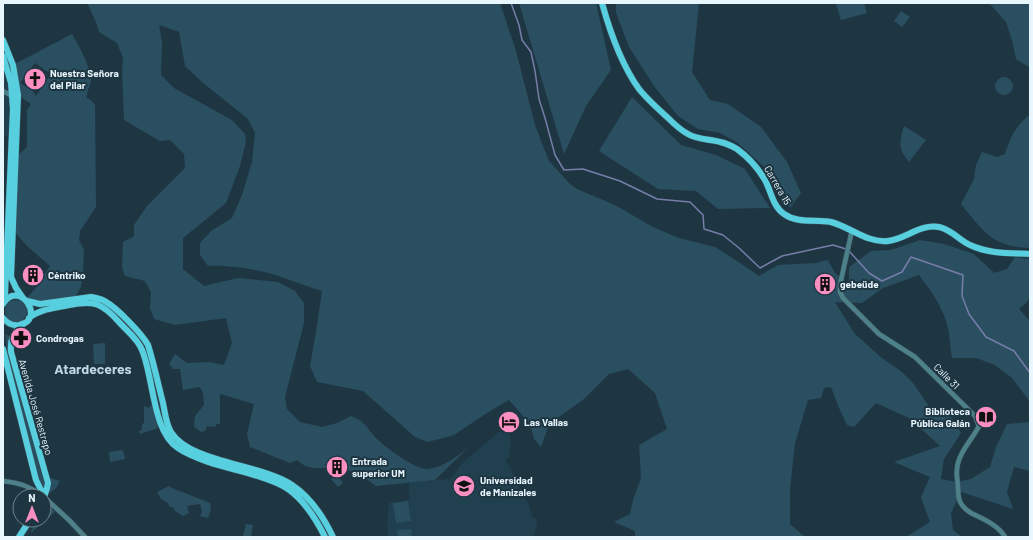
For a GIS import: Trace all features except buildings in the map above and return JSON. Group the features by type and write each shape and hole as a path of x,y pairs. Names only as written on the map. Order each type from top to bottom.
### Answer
{"main road":[{"name":"Carrera 15","path":"602,3 611,33 626,68 639,89 661,112 688,134 695,137 721,142 736,149 746,157 754,165 765,181 777,207 785,215 798,220 831,222 851,233 874,241 882,242 890,241 930,226 941,227 970,245 983,250 1030,254"},
{"path":"3,40 13,65 18,86 19,101 11,277 15,286 31,309 29,318"},
{"path":"3,56 11,83 12,95 12,135 5,294 3,303"},
{"path":"3,303 11,297 19,296 40,304 91,298 98,299 112,306 142,335 148,345 168,425 176,439 191,450 272,475 294,486 322,516 333,537"},
{"name":"Avenida José Restrepo","path":"47,488 48,483 11,352 11,340 12,336 22,324 32,315 46,310 85,302 106,308 141,347 162,429 170,442 190,456 270,481 288,489 299,498 309,510 318,522 325,537"},
{"path":"3,318 9,324 22,324"},
{"name":"Avenida José Restrepo","path":"3,349 36,480 40,488"},
{"path":"19,537 25,528"}],"street":[{"path":"3,91 12,95 19,101"},
{"name":"Calle 31","path":"851,233 840,285 840,292 843,298 878,334 915,357 975,416 979,426 968,442 957,466 958,498 961,506 984,519 1002,532 1006,537"},
{"path":"3,481 19,483 32,488"},
{"path":"52,504 85,537"}],"shaded area":[{"path":"87,3 500,3 516,51 535,125 549,161 569,183 577,189 615,205 653,227 679,238 715,247 759,276 778,265 816,263 828,260 835,273 849,285 849,267 871,251 891,250 920,240 944,244 974,254 994,273 1007,269 1015,257 1030,259 1030,297 1019,309 1030,321 1030,402 1012,378 995,365 976,358 952,358 949,332 945,317 935,298 919,275 883,288 862,303 835,302 855,334 882,358 902,372 913,383 930,408 951,417 961,433 944,459 941,479 957,482 971,479 990,467 996,447 1007,424 1030,422 1030,471 1014,467 1007,492 1013,509 961,492 951,513 953,530 962,537 906,537 930,522 921,497 930,477 894,462 940,446 909,418 876,403 854,427 847,425 831,387 824,388 821,398 808,400 795,443 790,489 790,524 805,537 635,537 635,531 614,522 630,514 633,500 641,478 639,445 667,429 655,393 628,369 609,374 584,399 549,424 541,447 534,439 530,424 509,400 454,435 428,442 415,437 363,391 317,382 310,366 322,291 275,275 251,269 208,266 200,255 200,243 211,231 232,218 242,195 252,162 255,133 248,119 202,82 185,66 179,32 159,25 162,42 161,75 174,88 232,120 245,134 246,142 240,166 226,203 183,238 183,269 204,286 238,278 278,282 295,291 304,303 304,323 285,397 287,409 300,422 322,427 337,423 351,416 356,418 362,422 386,447 408,462 422,468 428,469 441,466 458,456 473,443 435,480 376,486 361,475 339,467 339,465 334,465 334,467 314,468 301,464 297,460 290,463 250,447 247,434 254,404 220,394 220,424 217,424 215,427 207,426 205,431 201,432 194,427 195,416 204,405 203,393 200,387 183,390 180,369 173,369 169,364 175,354 187,363 209,362 224,365 232,343 226,318 175,325 154,319 150,308 151,292 145,281 125,276 122,267 123,242 134,236 134,225 147,206 185,168 184,154 170,140 160,141 124,120 122,72 123,58 117,43 99,32"},
{"path":"519,3 596,3 611,70 586,106 564,154"},
{"path":"616,3 699,3 692,72 710,100 728,104 761,127 787,162 801,193 790,208 778,194 765,168 738,143 720,133 698,129 678,116 654,86 629,47 616,13"},
{"path":"864,3 867,13 841,20 836,4"},
{"path":"989,3 1030,3 1030,70 1029,67 1016,59 1006,22"},
{"path":"901,11 910,17 902,27 894,21"},
{"path":"72,34 89,69 91,81 86,97 95,105 96,207 80,231 79,240 84,250 83,275 81,287 75,297 43,302 27,298 41,282 50,266 27,246 12,229 16,157 27,147 27,110 31,104 18,95 18,86 9,67","holes":["35,63 51,74 36,96 33,91 20,83"]},
{"path":"3,69 11,91 12,135 3,136"},
{"path":"1004,77 1010,80 1013,86 1010,92 1004,95 998,92 995,86 998,80"},
{"path":"632,97 681,145 716,155 745,169 770,208 718,209 696,191 658,189 599,151"},
{"path":"1030,114 1030,248 1017,247 997,241 982,230 961,204 974,179 976,165 982,152 997,157 1005,154 1014,132"},
{"path":"904,126 926,140 909,162 900,145"},
{"path":"16,300 24,303 27,311 24,319 16,322 8,319 5,311 8,303"},
{"path":"5,334 9,336 10,357 45,488 42,488 8,362"},
{"path":"105,343 105,364 94,364 93,344"},
{"path":"152,404 158,428 140,434 139,431 142,430 142,424 144,423 144,406 149,408"},
{"path":"33,424 35,424 39,431 41,430 47,440 39,445"},
{"name":"Universidad de Manizales","path":"499,432 508,433 511,439 509,457 505,460 511,469 520,491 528,503 533,518 537,518 537,525 533,537 389,537 387,526 389,503 409,500 409,482 451,479 462,463"},
{"path":"123,450 125,459 110,462 109,452"},
{"path":"337,474 343,483 338,487 331,479"},
{"path":"47,477 60,481 56,488 52,491 52,488 46,488"},
{"path":"169,486 210,503 211,509 208,518 200,516 202,512 200,504 187,506 189,513 183,516 175,511 173,507 170,507 168,503 161,499 157,492"},
{"path":"408,501 411,521 396,523 393,503"},
{"path":"246,524 253,525 251,537 243,536"},
{"path":"411,529 412,537 398,537 397,530"}],"waterway":[{"path":"511,3 519,25 522,40 531,52 539,99 555,155 564,170 583,169 620,181 657,199 690,202 703,215 704,229 723,235 760,268 782,256 833,245 846,249"},
{"path":"849,251 869,273 882,281 902,272 911,257 963,275 962,296 969,314 986,337 1014,351 1030,373"}],"place":[{"name":"Nuestra Señora del Pilar","path":"35,79"},
{"name":"Céntriko","path":"33,275"},
{"name":"gebeüde","path":"825,284"},
{"name":"Condrogas","path":"21,338"},
{"name":"Biblioteca Pública Galán","path":"986,417"},
{"name":"Las Vallas","path":"509,422"},
{"name":"Entrada superior UM","path":"337,467"},
{"name":"Universidad de Manizales","path":"464,486"}],"district":[{"name":"Atardeceres","path":"93,369"}]}
